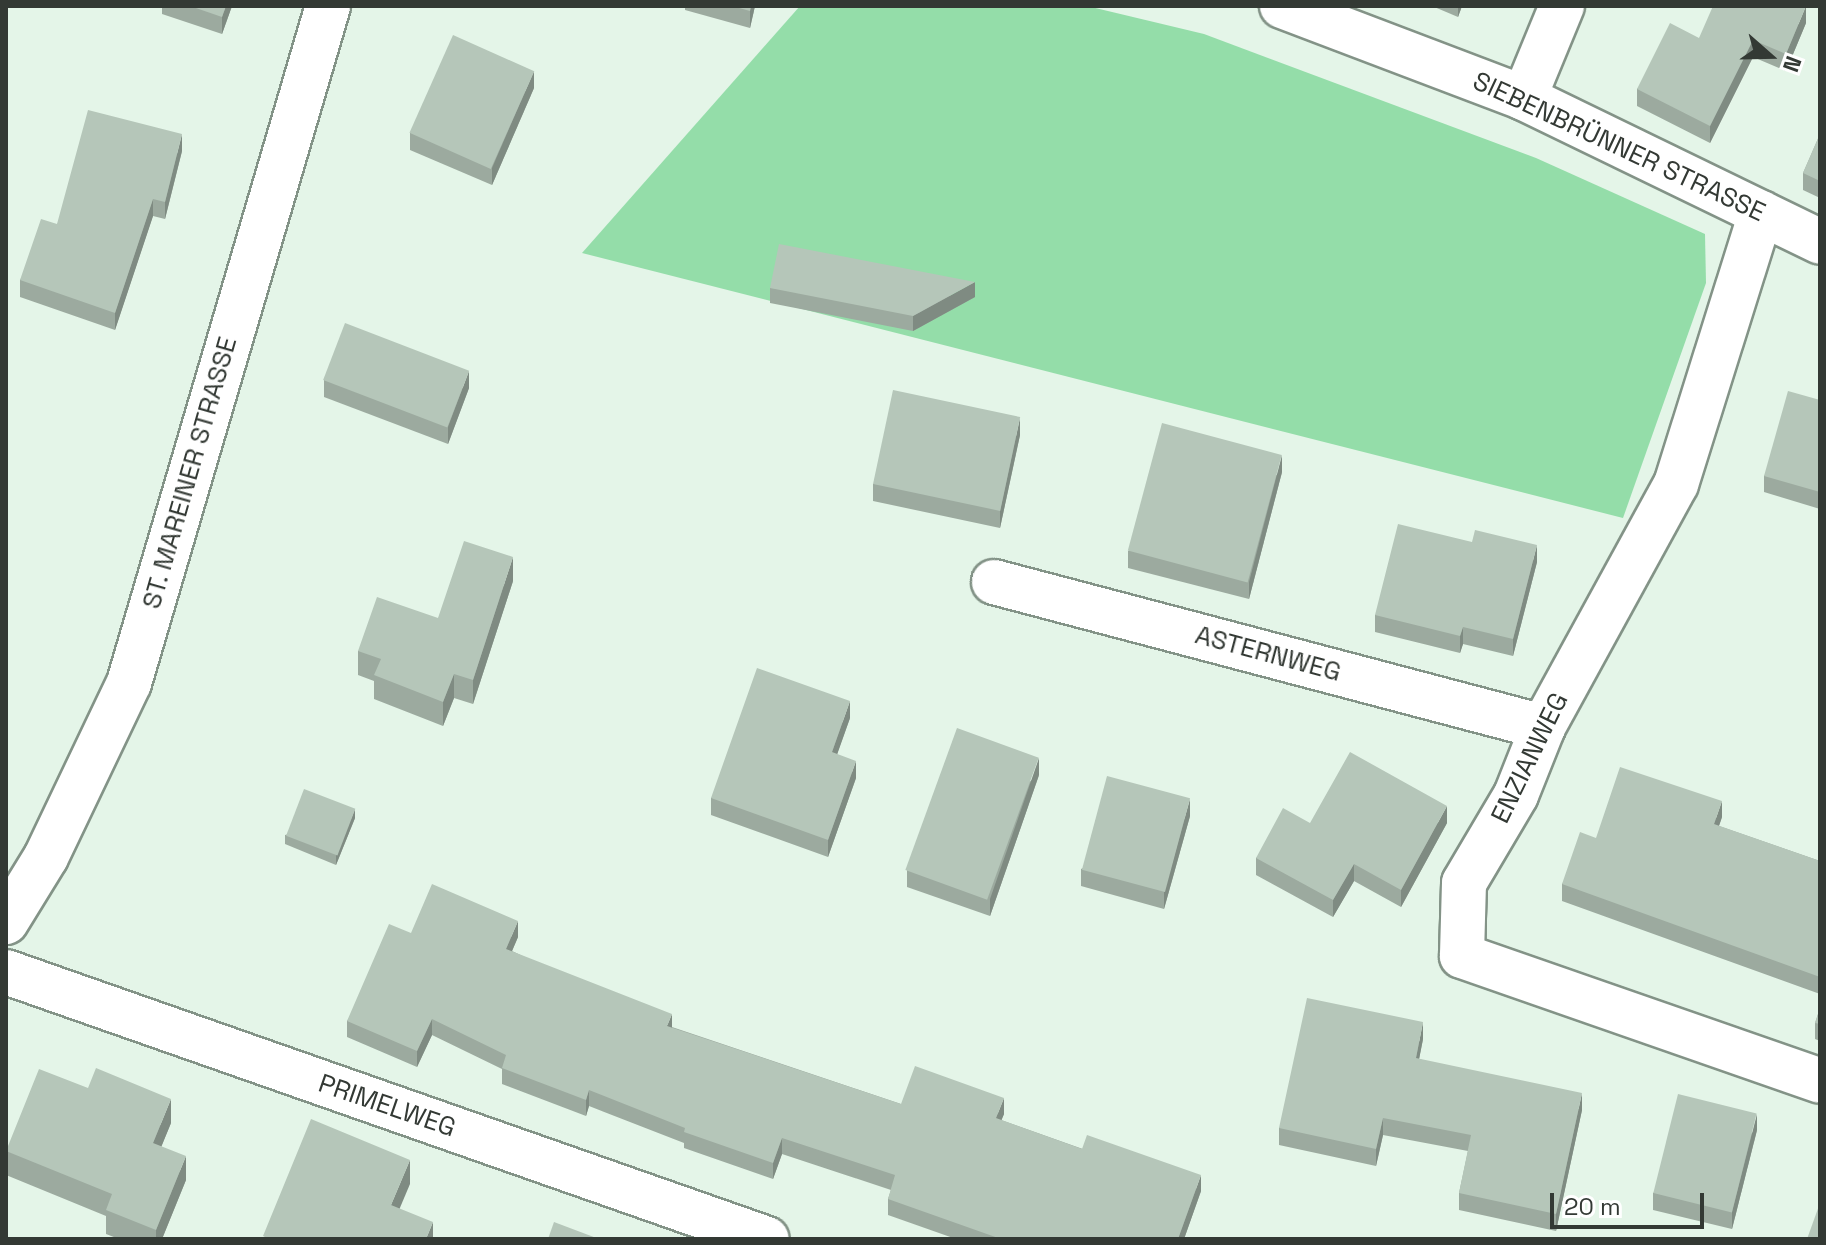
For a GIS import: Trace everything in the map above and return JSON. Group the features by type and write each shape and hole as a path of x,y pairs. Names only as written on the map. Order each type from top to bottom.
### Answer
{"street":[{"name":"ST. MAREINER STRASSE","path":"6,922 46,857 129,683 328,6"},
{"name":"SIEBENBRÜNNER STRASSE","path":"1282,6 1524,98 1820,242"},
{"path":"1524,98 1562,6"},
{"name":"ENZIANWEG","path":"1761,213 1676,484 1543,727 1516,795 1464,883 1462,956 1820,1081"},
{"name":"ASTERNWEG","path":"994,582 1543,727"},
{"name":"PRIMELWEG","path":"6,972 767,1239"}],"green space":[{"path":"800,6 1087,6 1204,34 1536,158 1705,234 1706,283 1623,518 582,253"}],"building":[{"path":"190,6 226,6 222,17"},
{"path":"732,6 751,6 750,11"},
{"path":"1713,6 1806,6 1786,54 1753,40 1710,126 1637,89 1670,23 1699,38"},
{"path":"453,35 534,71 491,169 409,133"},
{"path":"88,110 182,134 165,202 153,199 115,313 20,280 41,219 57,224"},
{"path":"1820,134 1820,181 1803,173"},
{"path":"779,244 975,282 913,316 770,288"},
{"path":"345,323 469,371 447,428 323,380"},
{"path":"893,390 1020,417 1000,511 873,484"},
{"path":"1788,391 1820,400 1820,492 1764,476"},
{"path":"1162,423 1282,455 1248,583 1128,551"},
{"path":"1398,524 1472,542 1475,530 1537,545 1513,639 1463,627 1460,636 1375,615"},
{"path":"464,541 513,557 473,680 454,674 443,702 374,675 381,659 358,651 377,597 438,618"},
{"path":"757,668 850,701 832,752 856,761 828,840 711,798"},
{"path":"957,728 1039,758 987,900 905,870"},
{"path":"1350,752 1447,806 1401,890 1354,864 1333,900 1256,858 1283,808 1310,823"},
{"path":"1620,767 1722,801 1714,824 1820,861 1820,977 1562,884 1580,832 1596,838"},
{"path":"1107,776 1190,798 1165,892 1082,870"},
{"path":"304,789 355,809 337,855 286,836"},
{"path":"432,884 518,921 506,949 672,1014 667,1026 901,1104 915,1066 1004,1098 996,1118 1082,1149 1087,1135 1201,1175 1178,1239 1001,1239 888,1199 895,1175 782,1138 773,1163 684,1132 685,1128 589,1090 586,1100 502,1068 506,1055 432,1019 417,1051 347,1021 389,924 411,933"},
{"path":"1307,998 1423,1022 1416,1058 1582,1093 1556,1214 1459,1193 1471,1135 1383,1118 1376,1149 1279,1128"},
{"path":"96,1068 171,1099 153,1143 186,1156 156,1230 106,1210 112,1194 6,1151 39,1069 88,1088"},
{"path":"1678,1094 1757,1114 1732,1213 1653,1193"},
{"path":"311,1119 410,1160 391,1205 433,1222 426,1239 269,1239 263,1236"},
{"path":"1820,1203 1820,1239 1807,1239"},
{"path":"554,1222 599,1239 548,1239"}]}
